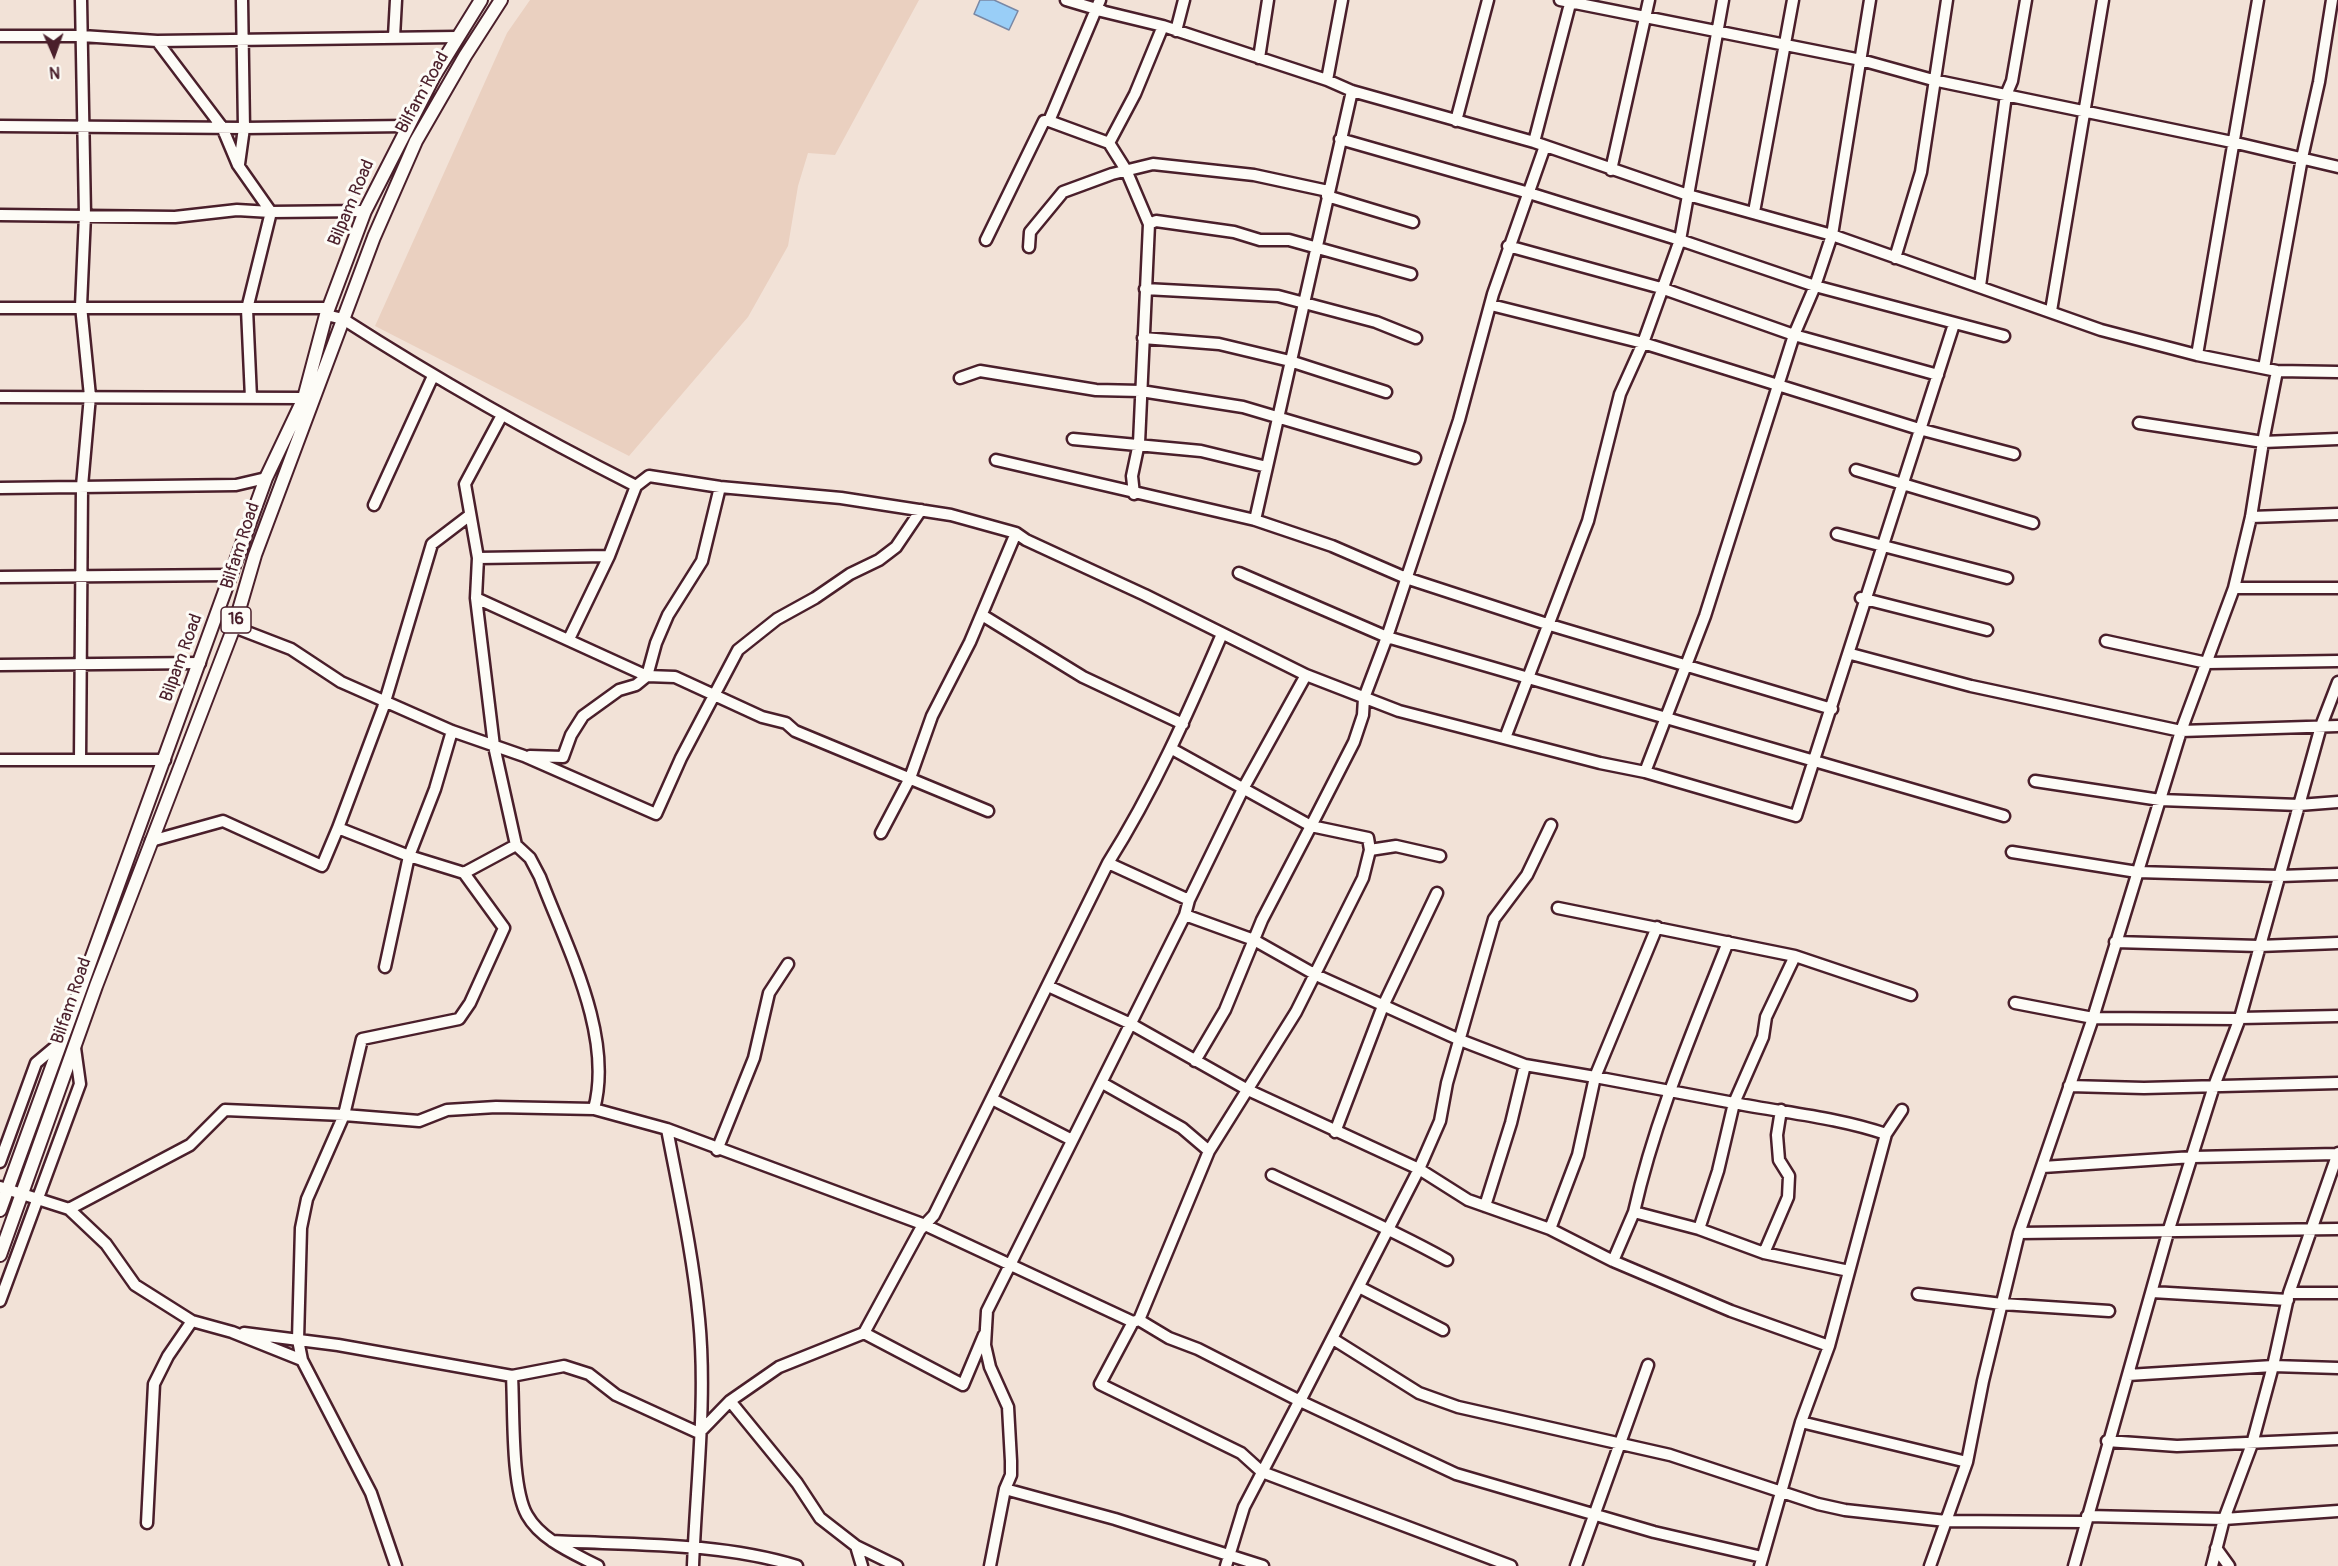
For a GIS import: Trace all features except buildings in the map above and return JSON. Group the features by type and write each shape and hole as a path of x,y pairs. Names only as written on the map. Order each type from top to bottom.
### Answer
{"main road":[{"name":"Bilpam Road","path":"0,1210 4,1188 61,1042 266,478 309,396 327,311 365,211 407,126 457,37 481,0"},
{"name":"Bilfam Road","path":"0,1255 151,841 234,627 255,555 309,396 343,319 381,219 416,141 465,56 501,0"}],"street":[{"path":"80,760 82,486 90,396 81,306 85,215 81,126 81,0"},
{"path":"238,165 244,128 242,0"},
{"path":"394,37 396,0"},
{"path":"1066,0 1259,58 1327,80 1352,91 1539,144 1688,195 1832,236 2102,330 2197,355 2277,371 2338,372"},
{"path":"1109,143 1184,0"},
{"path":"1259,58 1268,0"},
{"path":"1327,80 1342,0"},
{"path":"1456,121 1488,0"},
{"path":"1611,170 1649,0"},
{"path":"1505,738 1550,625 1568,567 1587,522 1620,394 1643,343 1680,240 1723,0"},
{"path":"1754,212 1793,0"},
{"path":"1645,772 1684,665 1705,616 1794,335 1815,286 1832,236 1870,0"},
{"path":"1895,258 1921,172 1933,80 1947,0"},
{"path":"1980,286 2006,95 2012,81 2026,0"},
{"path":"2051,311 2103,0"},
{"path":"2197,355 2258,0"},
{"path":"1195,1061 1225,1010 1292,858 1354,742 1364,715 1364,698 1387,637 1459,420 1508,246 1528,193 1567,1 1861,60 1933,80 2232,142 2338,167"},
{"path":"2264,368 2302,158 2319,82 2331,2"},
{"path":"1049,121 1098,5 1168,30"},
{"path":"0,36 82,36 157,41 457,37"},
{"path":"157,41 222,127 238,165 271,212 247,309 251,398"},
{"path":"1255,520 1352,91"},
{"path":"986,240 1044,121 1109,143 1126,170 1149,224 1139,443 1132,476 1134,494"},
{"path":"0,126 244,128 407,126"},
{"path":"1340,139 1680,240 1815,286 2004,336"},
{"path":"1029,247 1030,232 1063,192 1126,170 1153,164 1254,175 1328,194 1413,222"},
{"path":"0,215 176,217 237,210 365,211"},
{"path":"1149,224 1156,220 1234,232 1260,240 1289,240 1411,274"},
{"path":"1508,246 1661,288 1794,335 1938,375"},
{"path":"1145,289 1278,296 1376,322 1416,338"},
{"path":"1491,305 1643,343 1919,429 2014,454"},
{"path":"0,308 81,306 327,311 433,376 636,486"},
{"path":"569,639 609,556 636,486 649,476 720,487 841,498 951,515 1016,533 1026,540 1306,675 1399,711 1645,772 1796,816 1954,324"},
{"path":"1143,338 1219,344 1290,361 1386,392"},
{"path":"960,378 981,371 1096,390 1141,391 1243,407 1276,419 1416,458"},
{"path":"1930,1566 1967,1462 2019,1233 2093,1018 2181,731 2234,588 2252,517 2263,442 2277,371"},
{"path":"374,505 433,376"},
{"path":"0,397 251,398 309,396"},
{"path":"502,415 465,484 478,558 476,598 494,746 516,845 530,858 540,877 587,999 599,1064 600,1086 594,1109"},
{"path":"2139,423 2263,442 2338,439"},
{"path":"1073,439 1139,443 1201,451 1267,467"},
{"path":"996,460 1134,494 1255,520 1332,546 1406,578 1550,625 1832,709"},
{"path":"1856,470 2033,523"},
{"path":"0,488 236,485 266,478"},
{"path":"524,756 563,757 571,735 583,716 619,690 636,685 647,676 656,643 668,615 702,561 720,487"},
{"path":"234,627 291,648 341,682 452,731 524,756 656,814 738,650 777,619 815,598 850,574 879,560 896,547 921,510"},
{"path":"2252,517 2338,514"},
{"path":"151,841 223,821 322,866 383,708 383,700 392,679 432,544 470,515"},
{"path":"881,833 910,778 932,716 982,615 1016,533"},
{"path":"1837,534 2007,578"},
{"path":"478,558 609,556"},
{"path":"1239,573 1387,637 2004,816"},
{"path":"0,578 231,575"},
{"path":"2234,588 2338,588"},
{"path":"476,598 647,676 675,677 762,717 786,723 795,731 987,812"},
{"path":"1860,598 1987,630"},
{"path":"982,615 1083,676 1183,723"},
{"path":"699,1433 730,1401 779,1367 864,1333 920,1230 934,1215 1108,863 1142,809 1173,749 1222,634"},
{"path":"2106,641 2207,663 2338,661"},
{"path":"1851,654 1971,686 2181,731 2338,726"},
{"path":"0,665 200,663"},
{"path":"990,1566 1011,1468 1008,1407 990,1367 985,1345 987,1311 1185,915 1189,900 1244,787 1306,675"},
{"path":"2074,1566 2169,1229 2214,1086 2238,1019 2321,726 2338,682"},
{"path":"386,967 410,856 435,789 452,731"},
{"path":"1173,749 1311,826 1346,831 1368,838 1370,850 1363,878 1316,975 1209,1151 1136,1321 1100,1384 1241,1453 1262,1472 1511,1566"},
{"path":"0,760 165,760"},
{"path":"2035,781 2160,800 2299,804 2338,802"},
{"path":"1226,1566 1244,1507 1419,1169 1440,1121 1447,1083 1485,943 1494,919 1527,875 1551,825"},
{"path":"338,828 410,856 464,873 504,927 470,1003 459,1020 362,1039 344,1114 307,1199 301,1228 298,1340 302,1360 371,1493 396,1566"},
{"path":"464,873 516,845"},
{"path":"1370,850 1396,846 1440,856"},
{"path":"2012,852 2137,872 2280,876 2338,874"},
{"path":"1108,863 1189,900"},
{"path":"1335,1132 1383,1006 1437,893"},
{"path":"1558,908 1795,956 1911,995"},
{"path":"1185,915 1254,940 1316,975 1383,1006 1460,1040 1525,1065 1670,1089 1734,1103 1856,1124 1886,1134"},
{"path":"1550,1229 1578,1155 1595,1077 1657,927"},
{"path":"1613,1261 1634,1212 1646,1158 1670,1089 1728,942"},
{"path":"2115,942 2259,946 2338,943"},
{"path":"1699,1229 1718,1171 1734,1103 1763,1037 1766,1017 1795,956"},
{"path":"717,1150 754,1058 769,993 788,964"},
{"path":"1048,986 1131,1024 1248,1090 1419,1169 1468,1200 1550,1229 1613,1261 1731,1311 1829,1346"},
{"path":"2015,1003 2093,1018 2238,1019 2338,1016"},
{"path":"0,1162 36,1063 61,1042"},
{"path":"0,1301 80,1084 75,1048"},
{"path":"1485,1206 1511,1123 1525,1065"},
{"path":"2069,1086 2144,1088 2338,1083"},
{"path":"1104,1084 1182,1128 1209,1151"},
{"path":"992,1099 1072,1140"},
{"path":"69,1209 190,1145 225,1110 344,1114 419,1121 447,1110 496,1107 594,1109 667,1129 717,1150 925,1225 1169,1338 1198,1349 1300,1401 1456,1474 1761,1561 1801,1422 1829,1346 1886,1134 1902,1110"},
{"path":"1764,1252 1788,1197 1789,1176 1779,1160 1781,1110"},
{"path":"667,1129 691,1254 700,1321 699,1433 693,1566"},
{"path":"2043,1167 2193,1157 2337,1154 2289,1296 2252,1443 2224,1519 2212,1566"},
{"path":"1300,1401 1419,1169"},
{"path":"1272,1174 1341,1209 1389,1228 1447,1260"},
{"path":"4,1188 69,1209 106,1244 135,1285 192,1321 232,1332 302,1360"},
{"path":"1634,1212 1699,1229 1764,1252 1850,1271"},
{"path":"2019,1233 2169,1229 2338,1229"},
{"path":"1359,1287 1443,1330"},
{"path":"2152,1292 2289,1296 2338,1293"},
{"path":"1918,1294 2002,1304 2109,1311"},
{"path":"147,1523 154,1384 168,1356 192,1321"},
{"path":"864,1333 963,1385 987,1329"},
{"path":"232,1332 298,1340 512,1376 564,1366 589,1374 616,1395 699,1433"},
{"path":"1333,1339 1419,1393 1458,1407 1620,1442 1713,1467 1782,1492 1845,1510 1946,1521 2224,1519 2338,1511"},
{"path":"1576,1566 1648,1365"},
{"path":"2128,1375 2273,1366 2338,1368"},
{"path":"512,1376 519,1492 527,1515 552,1541 598,1566"},
{"path":"730,1401 797,1483 820,1518 856,1546 897,1566"},
{"path":"1801,1422 1967,1462"},
{"path":"2108,1441 2177,1446 2338,1439"},
{"path":"1005,1489 1263,1566"},
{"path":"552,1541 694,1547 767,1556 796,1566"},
{"path":"856,1546 861,1566"},
{"path":"2216,1548 2229,1566"}],"shaded area":[{"path":"530,0 919,0 835,155 808,153 798,186 788,246 748,317 629,456 375,326 507,33"}],"water":[{"path":"980,0 994,0 1018,11 1009,30 974,14"}]}
